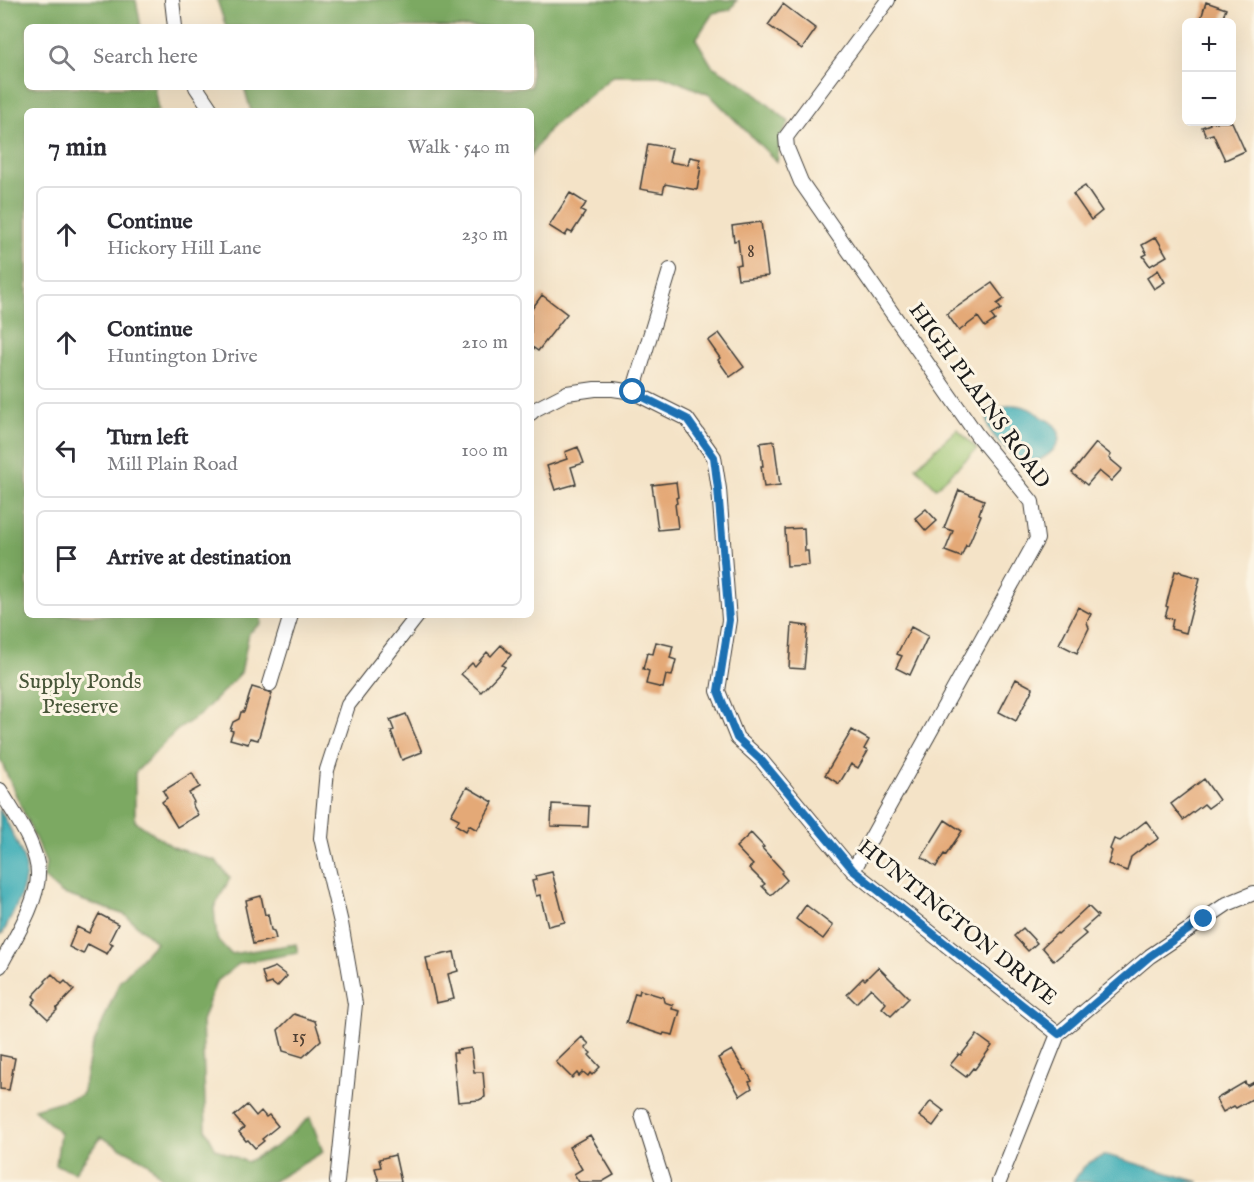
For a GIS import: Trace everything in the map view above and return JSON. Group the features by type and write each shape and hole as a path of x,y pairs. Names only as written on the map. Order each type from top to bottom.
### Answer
{"street":[{"path":"172,0 175,24"},
{"name":"HIGH PLAINS ROAD","path":"854,871 1037,539 1032,502 977,435 801,183 787,148 786,137 888,0"},
{"path":"198,90 210,108"},
{"path":"534,410 567,393 604,389 633,392 670,270"},
{"name":"HUNTINGTON DRIVE","path":"633,392 687,419 714,457 729,620 718,691 737,738 761,760 854,871 1059,1034"},
{"path":"270,684 290,618"},
{"path":"337,1182 355,1004 341,923 321,838 327,770 348,705 416,618"},
{"path":"0,790 30,841 37,861 38,882 29,910 0,966"},
{"path":"999,1182 1059,1034 1150,956 1227,904 1254,892"},
{"path":"642,1115 663,1182"}],"green space":[{"name":"Supply Ponds Preserve","path":"0,0 136,0 140,24 24,24 24,90 154,90 158,108 24,108 24,618 261,618 262,623 249,633 241,673 201,714 176,731 135,773 135,821 173,847 216,861 230,878 214,908 217,939 231,954 296,944 298,953 240,963 216,982 202,1021 206,1130 216,1149 247,1162 277,1146 310,1117 323,1152 272,1182 166,1182 147,1162 101,1137 75,1172 56,1165 60,1133 34,1109 82,1095 91,1050 120,981 156,942 125,915 61,893 44,878 46,863 0,759"},
{"path":"217,0 737,0 730,10 713,13 696,39 712,66 745,85 789,122 781,137 777,162 710,95 664,76 613,76 549,129 534,151 534,108 250,108 245,90 534,90 534,24 225,24"},
{"path":"957,429 977,449 936,488 916,467"}],"water":[{"path":"1011,405 1031,409 1057,429 1058,443 1043,458 1030,462 1021,460 999,442 989,428 987,422 991,414"},
{"path":"0,809 20,849 26,870 18,903 0,935"},
{"path":"1103,1156 1110,1156 1199,1182 1073,1182 1085,1166"}],"building":[{"path":"1206,2 1226,9 1223,18 1201,18"},
{"path":"783,4 816,29 802,49 768,25"},
{"path":"1234,126 1245,151 1225,160 1213,134 1206,136 1202,127"},
{"path":"648,144 672,148 669,162 688,165 690,157 700,159 697,190 665,184 663,193 640,189"},
{"path":"1085,186 1102,211 1091,220 1073,194"},
{"path":"570,193 586,203 581,211 585,213 572,233 568,231 565,236 549,226"},
{"path":"761,222 768,276 738,279 736,265 741,264 738,240 734,241 732,226"},
{"path":"1156,237 1167,256 1150,266 1143,256 1147,254 1142,245"},
{"path":"1158,270 1165,282 1154,289 1147,278"},
{"path":"992,283 1004,299 997,304 1001,309 991,315 995,320 985,327 978,317 959,331 947,314"},
{"path":"542,295 567,314 538,351 534,348 534,306"},
{"path":"719,333 744,367 730,377 708,341"},
{"path":"774,441 780,485 764,487 760,443"},
{"path":"1096,443 1111,455 1109,458 1122,469 1111,481 1099,471 1087,485 1072,473"},
{"path":"578,447 584,463 571,467 576,484 555,490 547,466 567,459 565,452"},
{"path":"676,482 678,497 675,504 678,528 658,530 652,485"},
{"path":"959,490 984,500 979,514 981,515 961,557 945,551 953,531 944,528"},
{"path":"926,509 937,521 926,531 915,518"},
{"path":"804,528 805,551 808,551 809,565 787,566 785,529"},
{"path":"1175,571 1200,578 1186,633 1171,629 1173,619 1165,617"},
{"path":"1078,607 1091,614 1087,622 1089,628 1077,653 1059,644"},
{"path":"792,624 808,626 804,669 789,668"},
{"path":"911,627 928,636 910,675 896,668 902,656 897,654"},
{"path":"656,642 673,646 670,658 676,660 672,676 666,675 663,688 646,684 649,671 643,669 647,653 653,654"},
{"path":"501,645 511,655 502,665 505,667 481,692 461,674 472,663 475,666 487,652 491,656"},
{"path":"1016,679 1033,688 1016,721 999,712"},
{"path":"252,687 272,693 258,740 250,738 248,744 230,739 233,731 230,730 233,722 239,719 241,712 244,712"},
{"path":"406,714 422,752 402,760 391,731 394,730 390,720"},
{"path":"852,730 869,740 864,749 868,751 858,768 851,764 839,784 825,775"},
{"path":"192,773 200,787 189,793 198,815 177,827 162,802 167,798 163,791"},
{"path":"1204,779 1219,800 1208,808 1204,804 1183,820 1171,804"},
{"path":"467,787 493,802 477,830 469,825 466,831 456,825 459,819 451,815"},
{"path":"552,804 589,806 588,827 551,826"},
{"path":"945,820 962,831 936,867 922,857"},
{"path":"1146,821 1159,838 1131,857 1127,871 1108,864 1114,839 1120,841"},
{"path":"751,833 783,871 781,873 787,880 771,895 762,886 765,884 749,868 753,865 736,847"},
{"path":"552,872 565,922 548,926 540,895 536,896 532,881 536,880 535,876"},
{"path":"261,896 265,915 268,914 271,930 274,931 276,939 253,944 245,906 247,905 246,900"},
{"path":"806,905 833,926 823,939 796,919"},
{"path":"1088,906 1098,916 1082,930 1086,934 1054,961 1042,947"},
{"path":"99,914 118,924 109,942 113,944 107,954 88,944 83,954 69,947 77,927 89,933"},
{"path":"1023,928 1037,943 1028,951 1014,936"},
{"path":"454,952 458,971 448,974 454,999 436,1003 426,958"},
{"path":"275,967 287,976 277,987 272,983 266,985 262,972"},
{"path":"878,967 909,998 891,1016 882,1008 886,1003 871,988 856,1003 847,994"},
{"path":"52,974 62,984 65,981 74,990 48,1019 32,1004 36,999 33,996"},
{"path":"640,990 663,997 664,1002 673,1005 672,1009 680,1011 673,1035 664,1033 663,1035 626,1023 635,993 639,994"},
{"path":"294,1014 315,1021 321,1040 303,1057 283,1051 278,1030"},
{"path":"977,1035 992,1046 966,1077 950,1065"},
{"path":"582,1037 589,1044 585,1048 591,1053 589,1055 600,1067 592,1075 590,1073 588,1076 583,1072 579,1076 577,1073 572,1078 556,1062"},
{"path":"471,1048 474,1072 483,1072 485,1097 479,1100 458,1102 453,1053 457,1053 456,1050"},
{"path":"732,1050 752,1081 749,1082 752,1088 740,1096 718,1058"},
{"path":"0,1055 15,1058 9,1090 0,1089"},
{"path":"1245,1082 1247,1086 1254,1082 1254,1098 1223,1112 1216,1099"},
{"path":"931,1101 944,1111 933,1126 919,1116"},
{"path":"247,1105 256,1116 261,1111 266,1117 269,1115 278,1126 255,1148 239,1132 244,1128 234,1116"},
{"path":"590,1135 614,1175 602,1182 579,1182 574,1174 582,1169 569,1147"},
{"path":"395,1155 401,1182 379,1182 375,1168 381,1167 379,1159"}],"route":[{"path":"633,392 687,419 714,457 729,620 718,691 737,738 761,760 854,871 1059,1034 1150,956 1204,919"}]}
